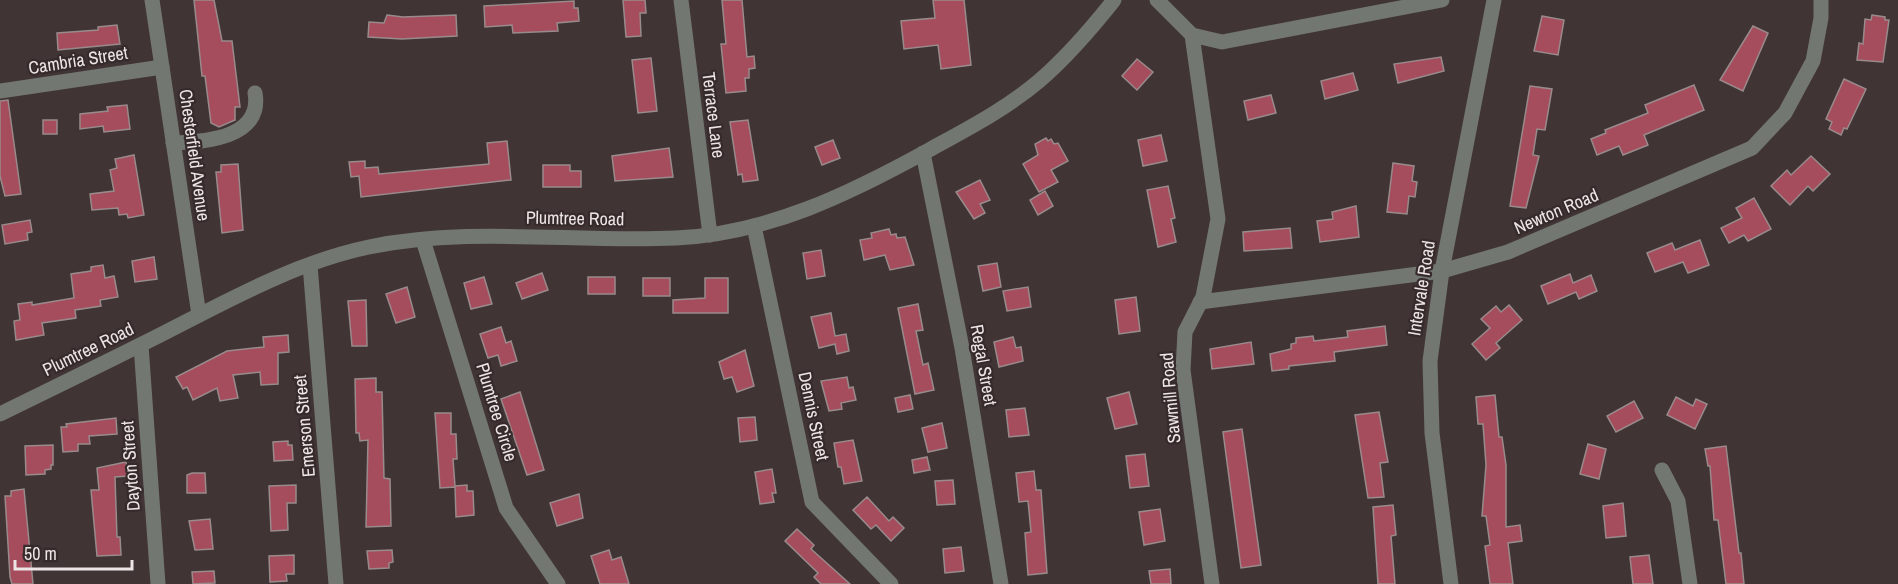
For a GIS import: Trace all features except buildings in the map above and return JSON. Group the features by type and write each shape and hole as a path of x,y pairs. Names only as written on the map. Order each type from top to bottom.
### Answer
{"street":[{"name":"Chesterfield Avenue","path":"152,0 199,315"},
{"name":"Terrace Lane","path":"681,0 710,235"},
{"name":"Plumtree Road","path":"0,414 244,292 310,264 372,246 453,237 656,239 710,235 754,226 821,204 923,153 995,112 1039,80 1089,32 1114,0"},
{"path":"1157,0 1192,34 1222,42 1442,0"},
{"name":"Intervale Road","path":"1451,584 1429,396 1430,361 1442,270 1494,0"},
{"name":"Newton Road","path":"1200,302 1442,270 1509,252 1752,148 1785,113 1813,61 1821,18 1821,0"},
{"name":"Sawmill Road","path":"1192,34 1218,219 1200,302 1185,332 1183,370 1212,584"},
{"name":"Cambria Street","path":"0,92 162,67"},
{"path":"173,143 199,142 238,131 252,118 256,102 255,93"},
{"name":"Regal Street","path":"923,153 962,348 1000,584"},
{"name":"Dennis Street","path":"754,226 812,502 891,584"},
{"name":"Plumtree Circle","path":"423,240 506,508 558,584"},
{"name":"Emerson Street","path":"310,264 336,584"},
{"name":"Dayton Street","path":"141,345 158,584"},
{"path":"1662,470 1678,501 1690,584"}]}
